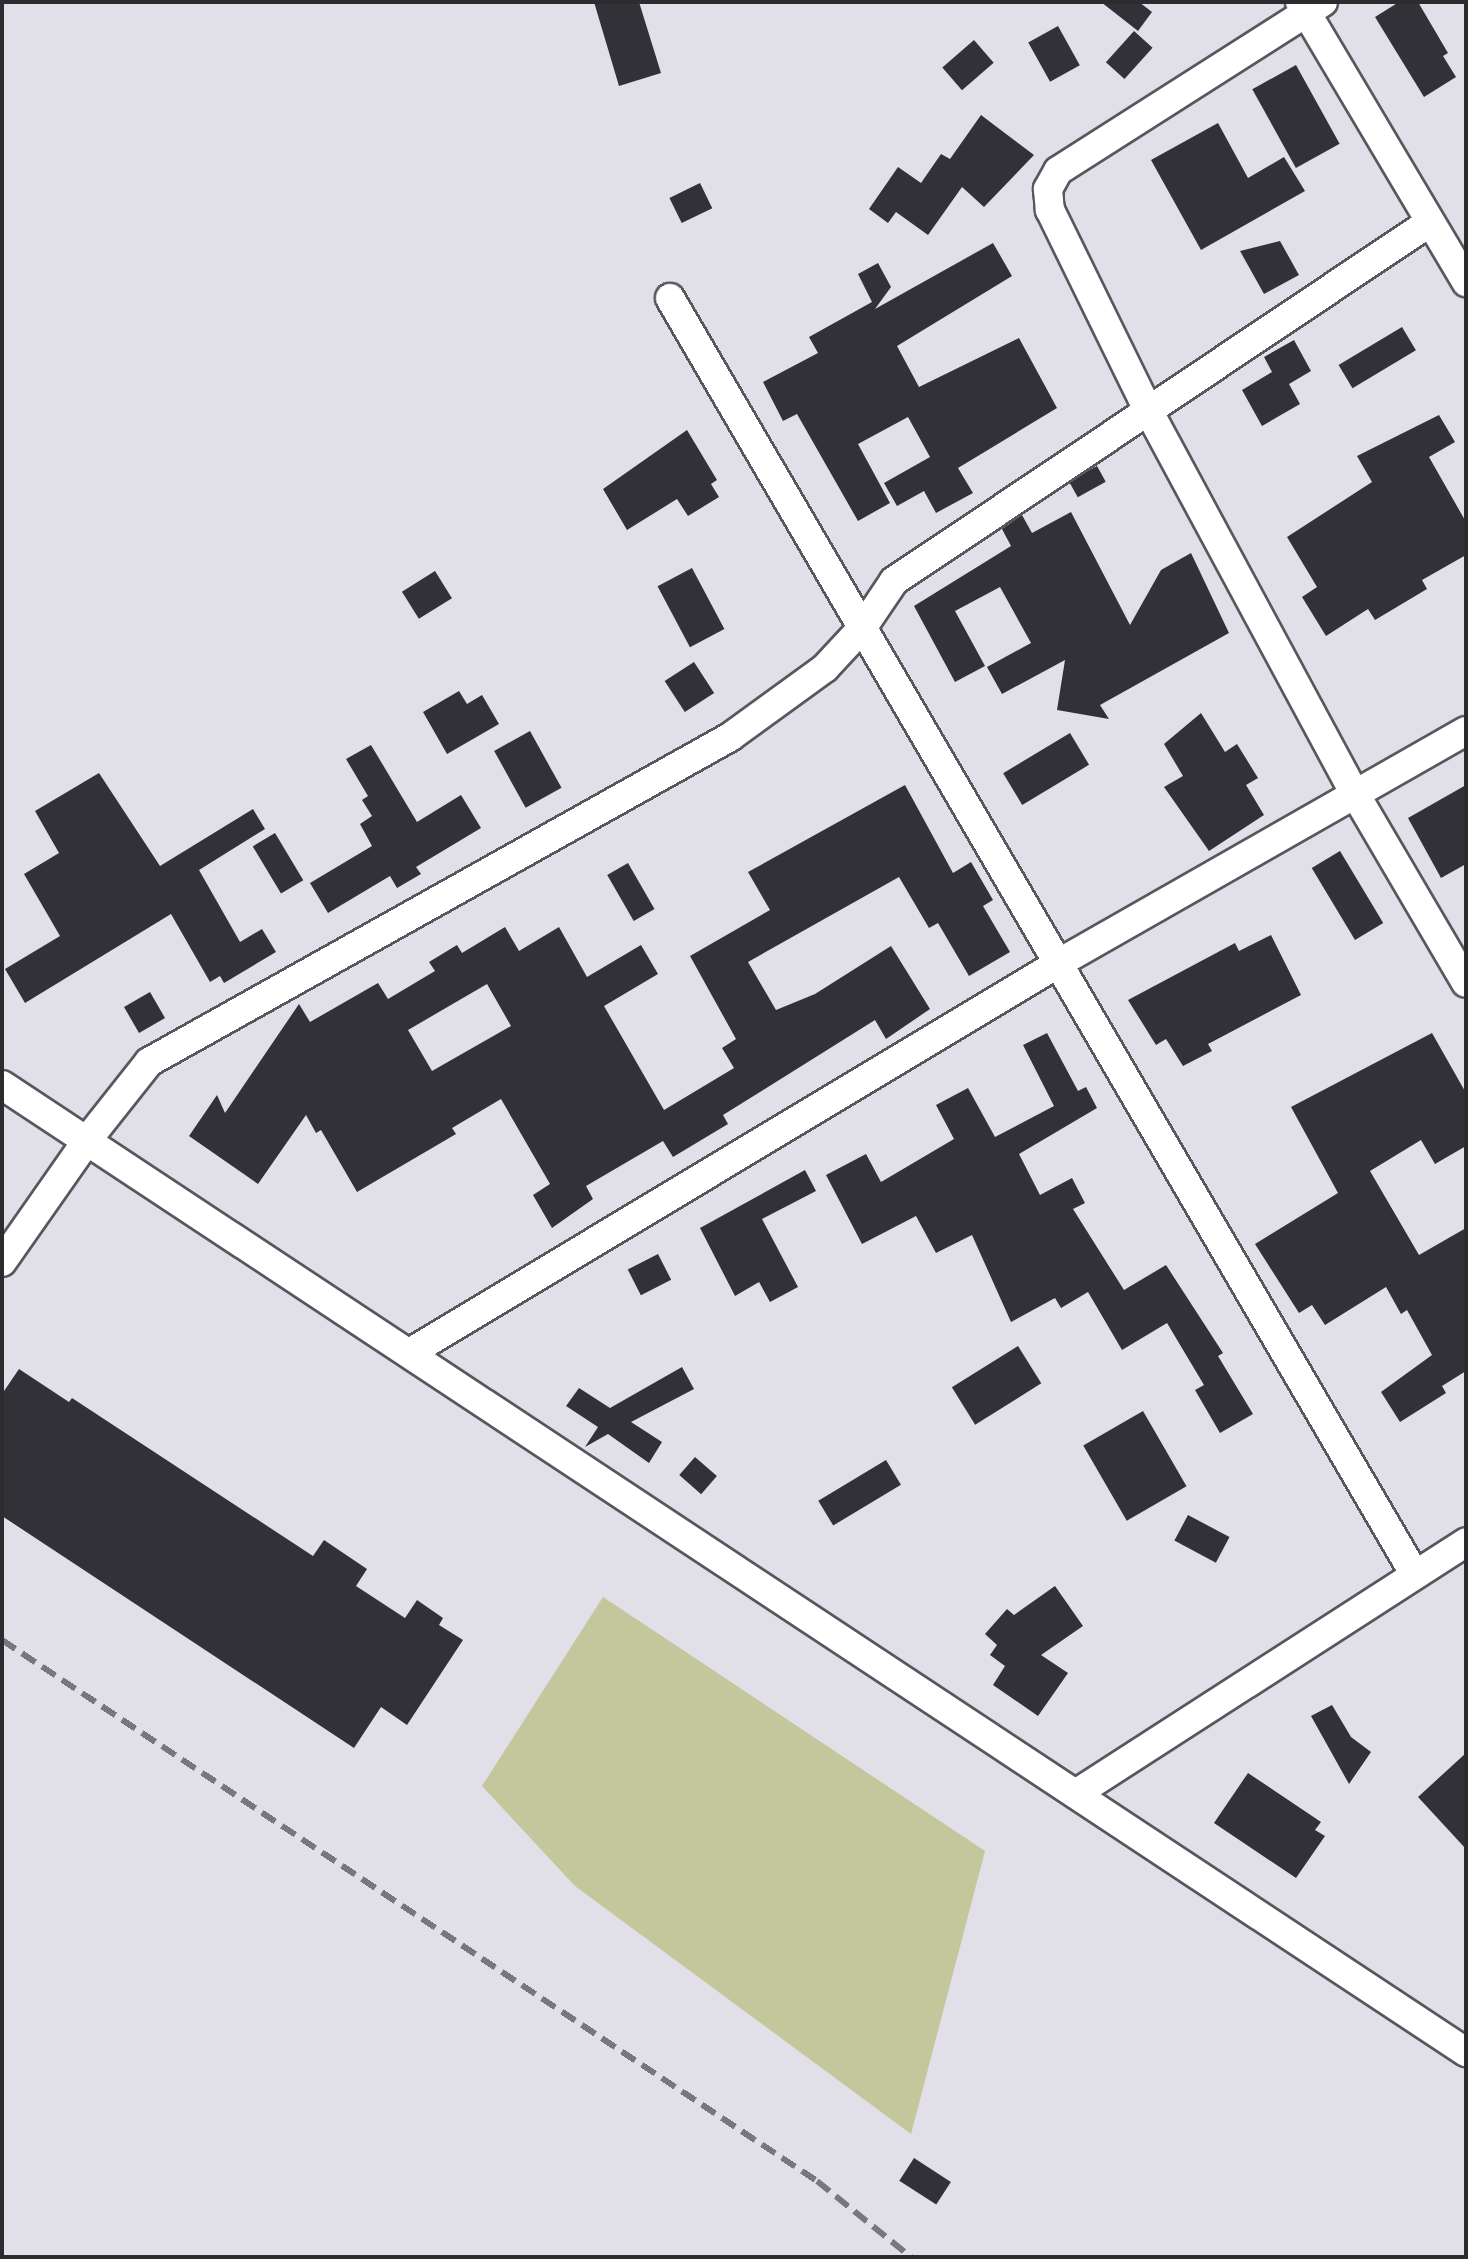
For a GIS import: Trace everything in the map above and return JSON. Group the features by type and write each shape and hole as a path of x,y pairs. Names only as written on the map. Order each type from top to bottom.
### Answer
{"street":[{"path":"1466,282 1310,6 1058,171 1048,189 1050,210 1148,410 1354,792 1466,983"},
{"path":"2,1262 88,1139 149,1062 730,737 825,668 863,627 894,581 1430,222"},
{"path":"670,298 1414,1573"},
{"path":"411,1352 1059,963 1354,792 1466,731"},
{"path":"2,1085 411,1352 1466,2052"},
{"path":"1077,1793 1466,1542"}],"green space":[{"path":"603,1597 985,1851 911,2134 575,1886 482,1786"}],"building":[{"path":"594,2 639,2 661,73 619,86"},
{"path":"1101,2 1139,2 1152,12 1138,31"},
{"path":"1399,2 1418,2 1448,53 1443,56 1456,77 1424,97 1375,17"},
{"path":"1058,26 1080,65 1050,82 1028,42"},
{"path":"1134,31 1153,48 1124,79 1106,62"},
{"path":"974,40 994,63 962,90 942,68"},
{"path":"1296,65 1340,144 1296,168 1252,89"},
{"path":"981,115 1034,155 984,207 962,187 928,235 896,212 888,223 869,209 898,167 921,183 941,154 950,159"},
{"path":"1218,123 1248,178 1284,157 1305,191 1201,250 1151,160"},
{"path":"700,183 712,208 682,223 669,198"},
{"path":"1280,241 1299,275 1264,294 1240,251"},
{"path":"993,243 1012,276 897,346 919,387 1019,338 1057,408 958,468 973,493 936,513 924,491 897,506 884,483 930,457 908,417 858,444 890,503 858,521 797,414 783,421 763,382 818,353 809,337 872,302 858,274 878,263 891,287 875,309"},
{"path":"1402,327 1416,350 1352,388 1339,365"},
{"path":"1294,340 1311,371 1289,384 1300,404 1262,426 1242,390 1272,372 1264,357"},
{"path":"1439,415 1455,442 1429,457 1466,522 1466,555 1422,580 1427,589 1375,620 1368,609 1326,636 1302,597 1317,587 1287,537 1372,482 1357,456"},
{"path":"687,430 717,480 711,484 719,497 688,516 677,499 627,530 603,489"},
{"path":"1097,466 1106,482 1078,497 1069,482"},
{"path":"1071,512 1130,625 1161,570 1191,553 1229,633 1100,705 1109,719 1057,710 1065,660 1002,694 987,667 1031,643 1000,587 955,611 985,666 955,682 914,606 1011,546 1002,529 1022,515 1032,533"},
{"path":"692,568 724,629 690,647 658,586"},
{"path":"435,571 452,598 419,619 402,592"},
{"path":"694,662 714,693 685,712 665,681"},
{"path":"459,691 467,704 482,695 499,724 447,754 423,712"},
{"path":"1201,713 1225,752 1237,744 1258,778 1246,785 1264,815 1209,851 1164,787 1183,776 1164,744"},
{"path":"530,731 562,788 526,808 494,751"},
{"path":"1070,733 1089,765 1022,805 1003,773"},
{"path":"371,745 417,822 461,795 481,828 416,867 421,874 397,888 390,876 328,913 310,883 372,846 360,824 372,816 362,800 368,796 346,759"},
{"path":"99,773 160,866 253,809 265,829 199,870 240,942 262,929 276,952 224,983 220,976 210,982 171,914 25,1003 5,969 60,936 24,874 59,853 35,811"},
{"path":"905,785 953,873 971,862 993,900 983,906 1010,952 969,976 938,923 929,928 899,877 748,962 776,1010 815,994 891,946 930,1009 886,1039 875,1020 723,1115 728,1124 673,1157 663,1141 586,1186 593,1199 552,1228 533,1195 550,1184 501,1099 452,1128 456,1134 357,1192 321,1130 316,1133 306,1115 258,1184 189,1136 217,1095 225,1113 299,1004 310,1022 378,983 388,999 435,971 429,962 457,945 462,953 505,927 519,951 559,927 587,977 641,945 658,974 604,1006 664,1110 734,1068 722,1048 736,1039 690,956 770,910 748,872","holes":["487,984 511,1026 432,1071 408,1030"]},
{"path":"1466,785 1466,864 1441,878 1408,818"},
{"path":"275,833 303,880 281,894 253,846"},
{"path":"1340,851 1383,923 1355,940 1312,868"},
{"path":"628,863 654,909 634,921 607,875"},
{"path":"1271,935 1301,995 1208,1044 1212,1051 1183,1066 1166,1039 1156,1045 1128,1000 1235,943 1239,951"},
{"path":"150,992 165,1018 139,1033 124,1007"},
{"path":"1047,1033 1078,1091 1086,1087 1097,1108 1019,1154 1040,1195 1072,1178 1085,1203 1073,1209 1124,1290 1166,1265 1223,1353 1218,1356 1253,1414 1220,1433 1195,1390 1204,1385 1167,1323 1122,1350 1088,1292 1061,1308 1055,1298 1011,1322 972,1235 936,1253 916,1216 862,1244 826,1175 866,1154 881,1182 954,1139 936,1105 968,1088 995,1137 1054,1106 1023,1045"},
{"path":"1432,1033 1466,1093 1466,1146 1435,1164 1421,1140 1370,1171 1419,1255 1466,1228 1466,1371 1442,1386 1446,1393 1400,1422 1381,1392 1432,1355 1407,1310 1401,1314 1386,1287 1325,1325 1312,1305 1299,1313 1255,1244 1338,1193 1291,1107"},
{"path":"805,1170 816,1191 762,1219 798,1287 770,1302 759,1282 735,1296 700,1228"},
{"path":"658,1254 671,1280 641,1295 628,1269"},
{"path":"1018,1346 1041,1383 975,1425 952,1387"},
{"path":"682,1367 694,1389 631,1422 662,1442 649,1463 608,1434 585,1447 598,1427 566,1406 579,1388 610,1408"},
{"path":"19,1369 69,1402 72,1398 313,1556 324,1540 367,1569 356,1586 405,1618 417,1600 443,1618 439,1625 463,1640 407,1725 381,1707 354,1748 2,1516 2,1394"},
{"path":"1143,1411 1186,1486 1127,1521 1083,1446"},
{"path":"695,1457 717,1476 701,1494 679,1475"},
{"path":"886,1460 901,1485 833,1526 818,1501"},
{"path":"1188,1515 1229,1537 1216,1563 1174,1541"},
{"path":"1055,1586 1083,1626 1041,1655 1068,1673 1038,1716 993,1685 1005,1666 990,1655 997,1645 985,1634 1007,1609 1014,1615"},
{"path":"1332,1705 1351,1737 1371,1752 1349,1784 1311,1716"},
{"path":"1466,1753 1466,1849 1418,1797"},
{"path":"1248,1773 1321,1822 1315,1830 1325,1836 1296,1878 1214,1823"},
{"path":"914,2158 951,2182 936,2205 899,2181"}],"railway":[{"path":"2,1640 817,2181 911,2257"}]}
